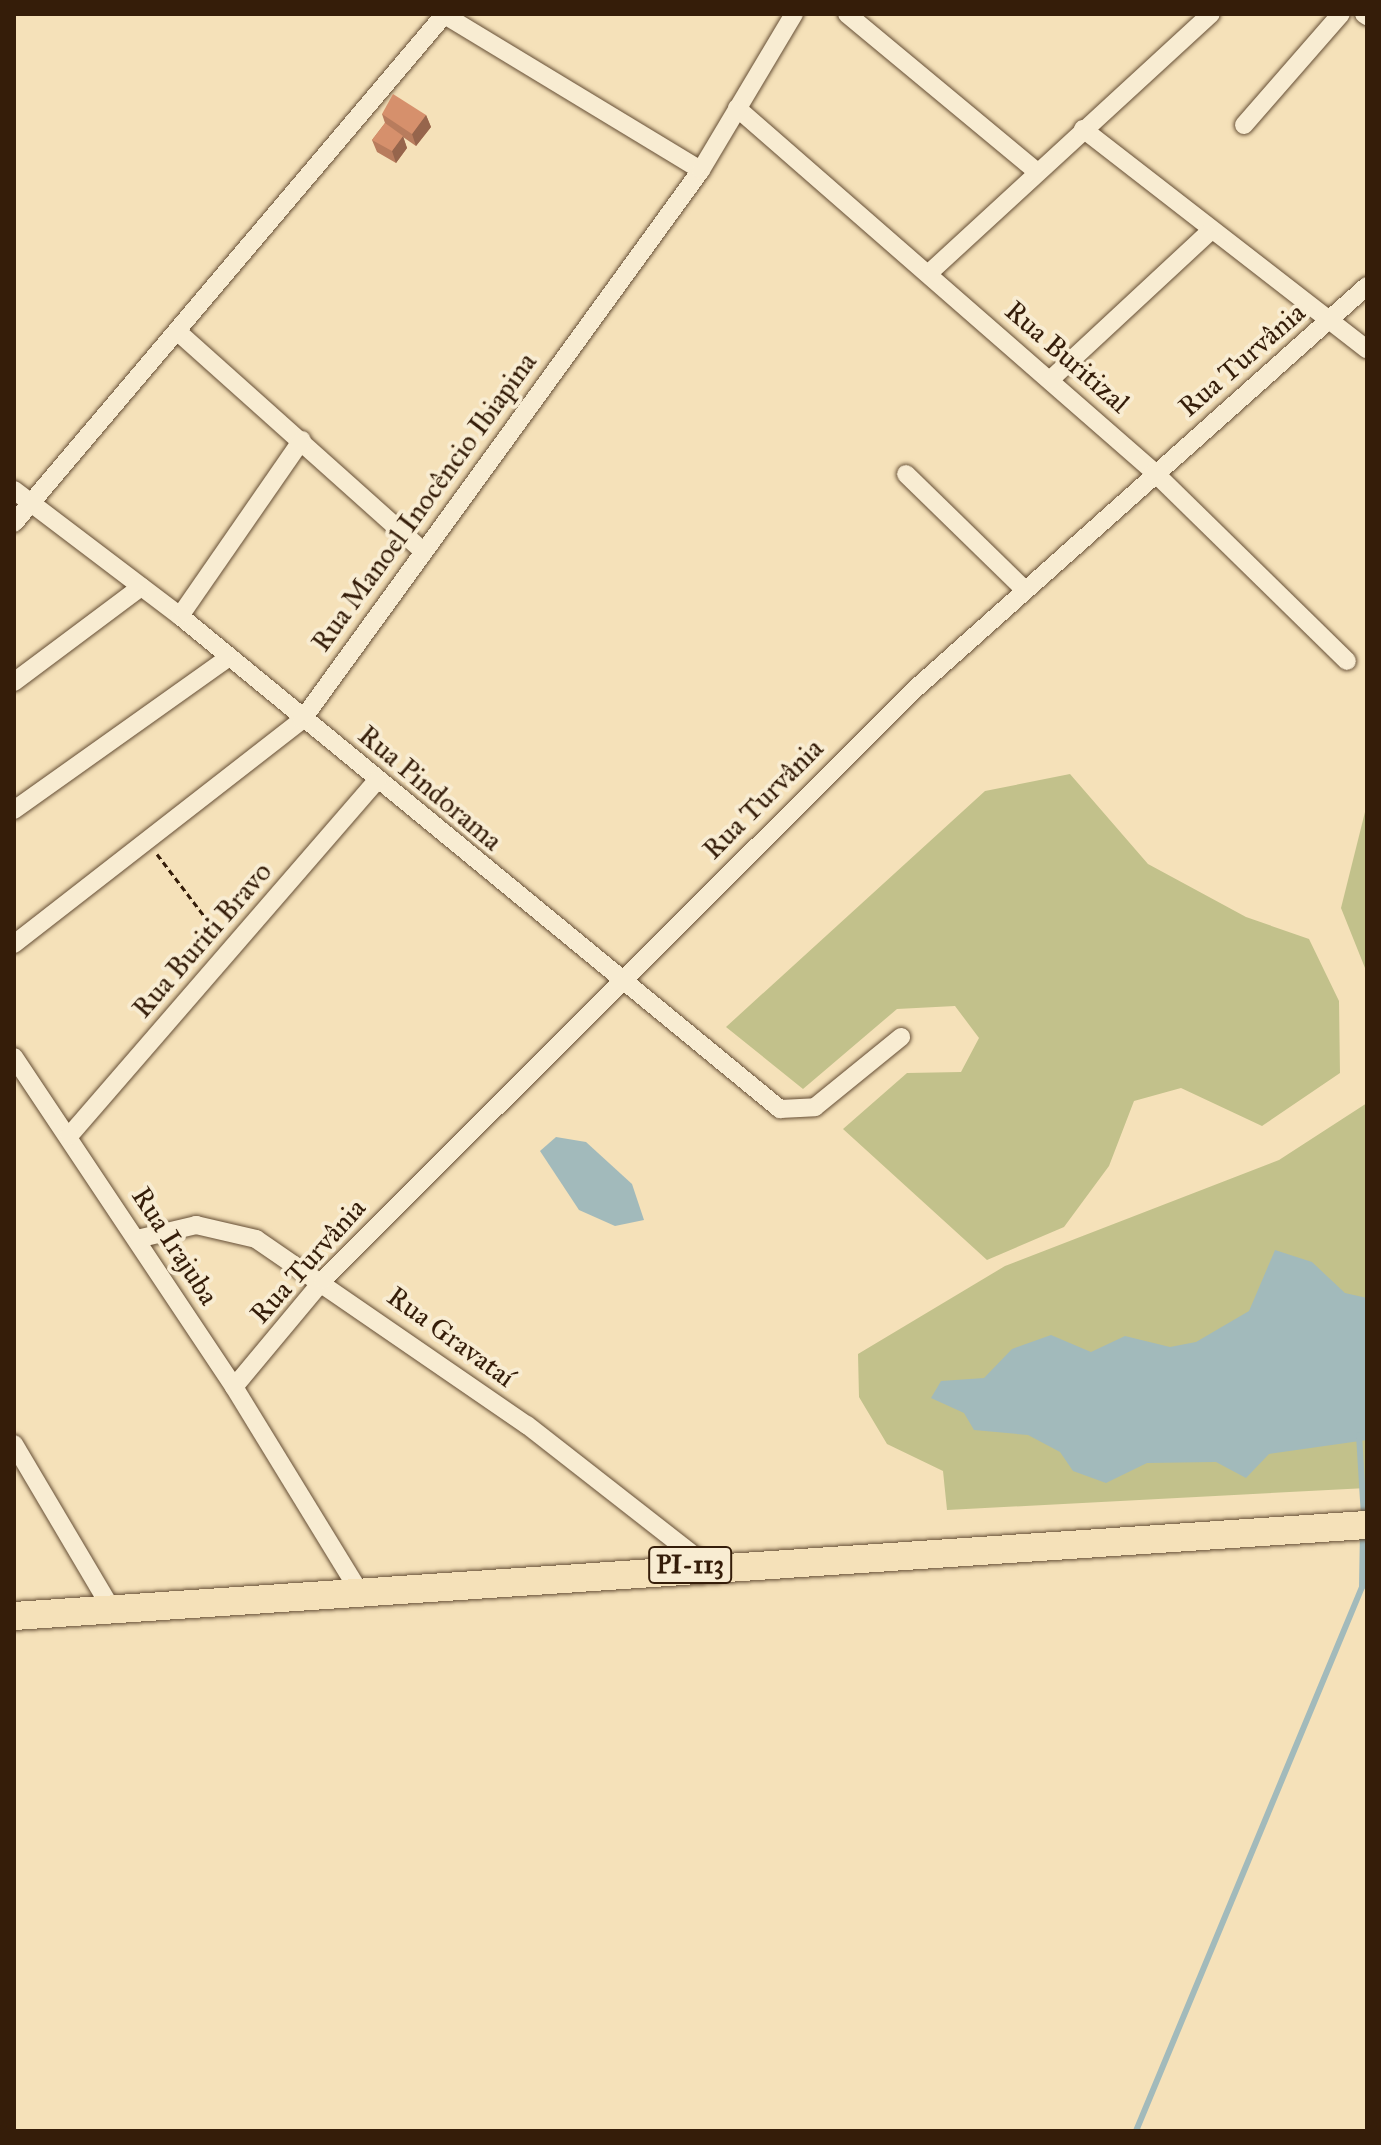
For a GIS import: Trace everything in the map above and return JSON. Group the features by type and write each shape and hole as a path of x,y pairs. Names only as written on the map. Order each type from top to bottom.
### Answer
{"main road":[{"name":"PI-113","path":"14,1616 705,1564 1367,1525"}],"street":[{"path":"14,523 36,502 444,14 701,170"},
{"name":"Rua Manoel Inocêncio Ibiapina","path":"14,944 302,720 422,550 701,170 794,14"},
{"path":"847,14 1036,171"},
{"path":"928,274 1036,171 1211,14"},
{"path":"1244,125 1341,14"},
{"name":"Rua Buritizal","path":"737,108 1154,472 1347,661"},
{"path":"1083,129 1210,231 1367,349"},
{"path":"1051,379 1210,231"},
{"name":"Rua Turvânia","path":"234,1387 323,1280 618,981 1024,589 1367,286"},
{"path":"178,332 422,550"},
{"path":"180,616 302,440"},
{"path":"906,474 1024,589"},
{"name":"Rua Pindorama","path":"14,490 36,502 180,616 618,981 780,1109 815,1107 901,1037"},
{"path":"14,682 141,587"},
{"path":"14,810 228,658"},
{"name":"Rua Buriti Bravo","path":"69,1136 377,780"},
{"name":"Rua Irajuba","path":"14,1057 234,1387 359,1591"},
{"name":"Rua Gravataí","path":"137,1239 196,1225 224,1229 256,1239 323,1280 705,1564"},
{"path":"14,1444 112,1610"}],"path":[{"path":"146,841 230,950"}],"shaded area":[{"path":"1070,774 1148,864 1246,917 1309,939 1339,1001 1340,1073 1262,1126 1181,1088 1134,1101 1109,1166 1064,1227 987,1260 843,1129 907,1073 961,1072 979,1038 955,1006 897,1009 803,1089 726,1027 985,791"},
{"path":"1367,804 1367,973 1341,908"},
{"path":"1367,1103 1367,1488 947,1510 943,1471 887,1444 859,1397 858,1354 1005,1266 1279,1160"}],"water":[{"path":"556,1137 586,1142 632,1184 644,1220 615,1226 579,1210 540,1151"},
{"path":"1275,1250 1312,1262 1345,1293 1367,1298 1367,1440 1269,1454 1246,1478 1216,1462 1147,1463 1106,1483 1073,1471 1060,1452 1028,1435 974,1430 964,1413 931,1398 941,1381 984,1378 1012,1349 1051,1335 1091,1352 1125,1336 1170,1347 1196,1342 1249,1311"}],"building":[{"path":"393,94 426,115 412,134 382,114"},
{"path":"385,123 403,136 392,151 372,140"}],"waterway":[{"path":"1359,1435 1364,1516"},
{"path":"1136,2131 1362,1587 1363,1531"}]}
